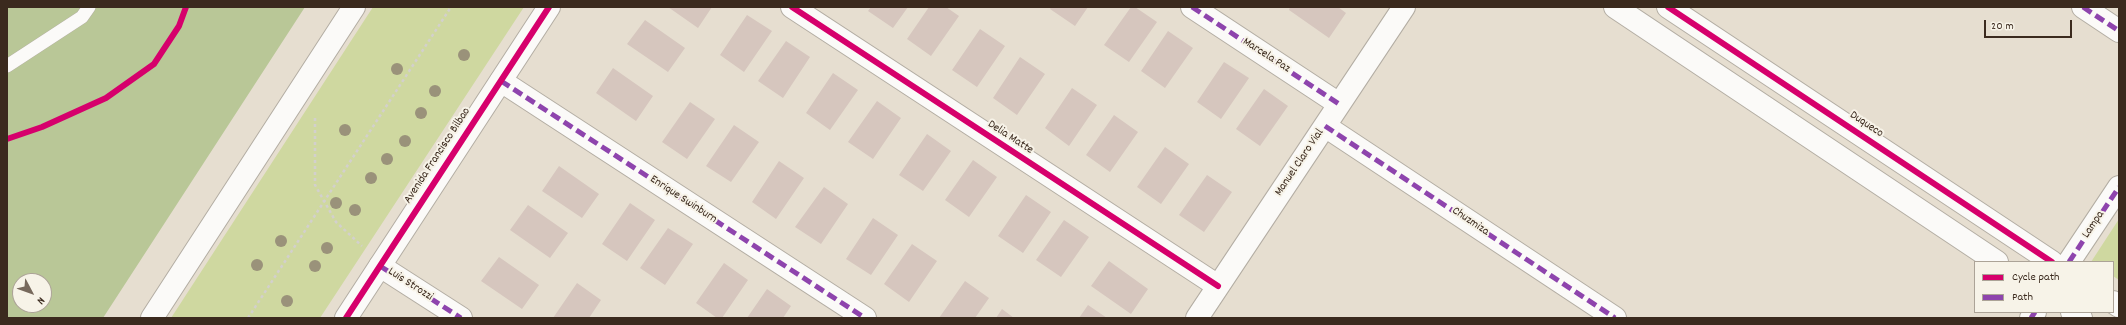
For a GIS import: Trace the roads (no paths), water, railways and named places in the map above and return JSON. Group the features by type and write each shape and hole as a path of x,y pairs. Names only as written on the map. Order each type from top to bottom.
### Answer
{"street":[{"path":"152,318 354,7"},
{"name":"Avenida Francisco Bilbao","path":"346,318 549,7"},
{"name":"Delia Matte","path":"792,7 1218,286"},
{"name":"Marcela Paz","path":"1192,7 1339,104"},
{"name":"Manuel Claro Vial","path":"1197,318 1404,7"},
{"path":"1615,7 1996,261"},
{"name":"Duqueco","path":"1668,7 2050,261"},
{"path":"2083,7 2119,31"},
{"name":"Enrique Swinburn","path":"501,81 865,318"},
{"name":"Chuzmiza","path":"1325,126 1615,318"},
{"name":"Lampa","path":"2070,261 2119,187"},
{"name":"Luis Strozzi","path":"380,266 460,318"}],"lane":[{"path":"7,66 82,17 89,7"}]}
